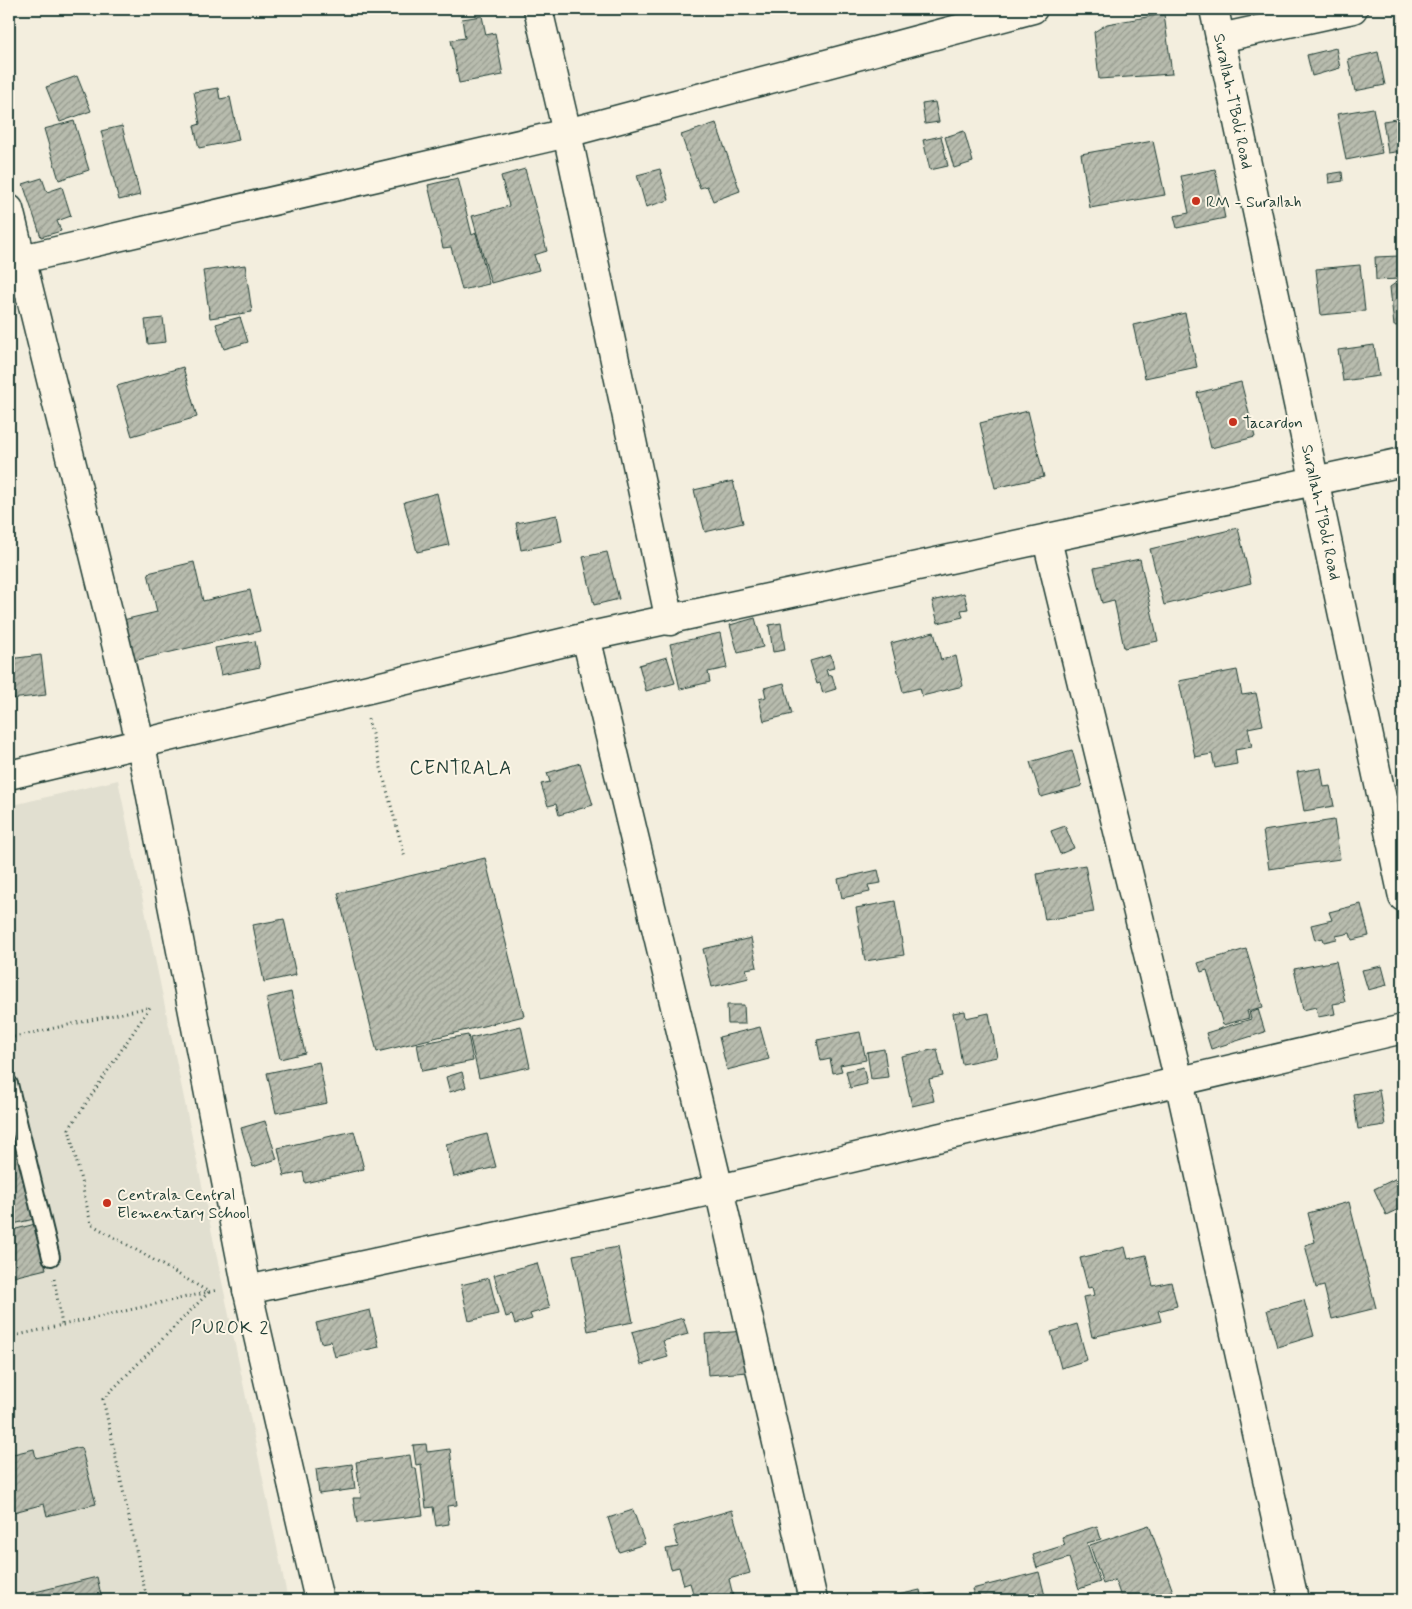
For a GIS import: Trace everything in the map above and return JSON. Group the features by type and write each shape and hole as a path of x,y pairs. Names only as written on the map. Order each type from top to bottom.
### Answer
{"street":[{"path":"538,9 670,621"},
{"path":"15,260 566,133 1033,9"},
{"name":"Surallah-T'Boli Road","path":"1214,9 1403,897"},
{"path":"1220,38 1353,9"},
{"path":"9,209 15,260 141,745 247,1287 320,1600"},
{"path":"9,775 586,638 1403,462"},
{"path":"1047,540 1179,1081 1294,1600"},
{"path":"586,638 719,1189 813,1600"},
{"path":"247,1287 719,1189 1403,1029"}],"lane":[{"path":"9,1084 51,1257"}],"path":[{"path":"361,692 405,858"},
{"path":"9,1038 150,1007 69,1129 91,1224 209,1292"},
{"path":"51,1257 62,1325"},
{"path":"9,1337 209,1292 247,1287"},
{"path":"145,1591 103,1399 209,1292"}],"shaded area":[{"name":"Centrala Central Elementary School","path":"118,780 288,1600 9,1600 9,806"}],"building":[{"path":"1164,14 1172,74 1099,79 1094,32 1107,24"},
{"path":"482,16 486,35 495,33 503,75 459,83 451,40 465,38 462,19"},
{"path":"1336,48 1340,68 1312,76 1307,55"},
{"path":"1378,52 1385,85 1355,91 1348,59"},
{"path":"77,76 91,111 60,122 46,87"},
{"path":"218,88 220,99 230,97 239,140 199,148 194,126 200,124 194,92"},
{"path":"935,102 939,122 925,124 922,104"},
{"path":"1373,108 1382,153 1346,160 1337,114"},
{"path":"1403,118 1403,151 1388,153 1383,121"},
{"path":"74,121 89,170 59,180 44,129"},
{"path":"716,123 740,191 713,201 707,186 700,188 681,135"},
{"path":"122,126 140,195 119,200 101,131"},
{"path":"964,131 973,162 954,168 945,137"},
{"path":"941,136 948,166 930,170 923,140"},
{"path":"1153,141 1165,195 1090,208 1081,154"},
{"path":"525,169 547,251 534,255 539,270 491,283 472,216 509,206 501,176"},
{"path":"660,169 669,200 646,207 637,175"},
{"path":"1215,169 1225,218 1177,228 1174,216 1189,213 1181,176"},
{"path":"1342,172 1343,181 1329,183 1328,174"},
{"path":"42,178 47,192 62,187 71,216 57,221 61,231 41,237 23,184"},
{"path":"458,178 472,235 476,233 489,284 462,290 451,247 443,248 428,185"},
{"path":"1399,256 1401,279 1376,280 1375,257"},
{"path":"245,265 252,312 210,318 203,271"},
{"path":"1360,265 1365,311 1321,315 1316,269"},
{"path":"1403,278 1403,325 1394,326 1390,287"},
{"path":"1185,313 1197,367 1145,378 1133,325"},
{"path":"240,317 248,342 224,349 216,324"},
{"path":"163,318 166,342 148,344 145,320"},
{"path":"1374,345 1379,376 1343,381 1338,350"},
{"path":"183,367 197,417 132,436 117,386"},
{"path":"1241,382 1255,437 1211,448 1197,393"},
{"path":"1028,411 1044,477 995,488 980,423"},
{"path":"733,481 743,523 705,532 694,490"},
{"path":"437,493 449,545 417,552 404,502"},
{"path":"557,515 562,542 521,550 516,523"},
{"path":"1238,528 1251,583 1164,605 1150,549"},
{"path":"607,552 619,599 594,605 583,557"},
{"path":"1140,559 1158,641 1124,648 1114,600 1102,603 1094,568"},
{"path":"194,562 203,601 250,590 260,631 133,661 123,620 157,612 148,573"},
{"path":"964,593 968,609 961,610 963,617 938,623 932,601"},
{"path":"755,618 763,647 738,653 730,625"},
{"path":"781,623 785,650 773,652 769,625"},
{"path":"934,632 941,660 956,656 963,686 922,696 920,688 903,692 891,643"},
{"path":"720,633 727,668 708,672 710,682 680,689 670,644"},
{"path":"255,641 260,667 221,675 215,648"},
{"path":"41,655 46,695 11,699 9,659"},
{"path":"831,655 834,668 826,670 828,676 832,675 836,689 823,693 820,683 817,684 810,661"},
{"path":"667,657 675,683 646,691 639,665"},
{"path":"1237,670 1242,695 1256,693 1263,725 1248,728 1252,747 1235,750 1237,764 1215,768 1212,754 1195,757 1179,681"},
{"path":"784,683 792,714 764,721 759,699 766,697 764,688"},
{"path":"1072,750 1082,786 1041,797 1030,762"},
{"path":"580,763 593,805 559,815 556,804 548,806 541,784 550,782 547,773"},
{"path":"1321,768 1324,787 1330,786 1334,806 1304,811 1297,772"},
{"path":"1334,820 1340,859 1269,869 1263,831"},
{"path":"1065,826 1074,848 1060,854 1051,831"},
{"path":"485,858 524,1016 377,1052 338,893"},
{"path":"1085,865 1094,912 1045,920 1037,874"},
{"path":"878,870 881,883 868,885 870,892 842,898 838,879"},
{"path":"895,901 904,955 865,961 856,908"},
{"path":"1361,904 1369,936 1352,940 1350,933 1336,936 1337,939 1324,942 1323,938 1315,940 1311,925 1332,920 1329,912"},
{"path":"284,919 296,975 264,982 253,925"},
{"path":"751,938 757,967 746,969 749,978 712,987 703,949"},
{"path":"1246,949 1263,1007 1247,1011 1249,1018 1223,1025 1207,970 1201,972 1198,963"},
{"path":"1336,961 1345,1002 1333,1004 1335,1014 1318,1017 1316,1007 1303,1010 1294,969"},
{"path":"1382,966 1387,985 1368,990 1362,970"},
{"path":"291,992 305,1053 280,1059 266,998"},
{"path":"727,1005 744,1005 745,1024 728,1024"},
{"path":"1258,1009 1265,1032 1211,1049 1206,1033 1251,1019 1249,1012"},
{"path":"965,1011 966,1018 989,1013 997,1057 962,1064 953,1013"},
{"path":"521,1026 530,1067 479,1078 470,1038"},
{"path":"760,1027 769,1059 727,1070 719,1037"},
{"path":"860,1032 866,1060 840,1065 842,1071 833,1073 830,1059 821,1061 817,1040"},
{"path":"468,1035 473,1061 422,1071 417,1044"},
{"path":"884,1049 888,1077 871,1079 867,1052"},
{"path":"937,1049 943,1076 929,1079 934,1101 912,1106 901,1056"},
{"path":"319,1062 327,1103 276,1113 267,1073"},
{"path":"863,1067 867,1084 850,1088 846,1071"},
{"path":"462,1072 466,1087 450,1092 446,1077"},
{"path":"1379,1090 1385,1125 1358,1129 1353,1094"},
{"path":"9,1111 34,1219 9,1225"},
{"path":"265,1121 277,1159 253,1167 241,1128"},
{"path":"354,1131 364,1169 305,1183 303,1172 284,1176 278,1148"},
{"path":"487,1134 496,1167 454,1177 446,1144"},
{"path":"1403,1175 1403,1207 1386,1215 1374,1189"},
{"path":"1349,1202 1376,1308 1332,1319 1324,1286 1316,1288 1305,1245 1315,1242 1308,1213"},
{"path":"35,1224 46,1269 9,1278 9,1231"},
{"path":"618,1247 633,1322 588,1331 573,1255"},
{"path":"1125,1247 1128,1259 1146,1255 1153,1286 1171,1282 1177,1306 1158,1311 1161,1321 1092,1337 1083,1297 1095,1295 1093,1287 1088,1288 1080,1258"},
{"path":"537,1263 550,1308 530,1314 532,1319 515,1324 512,1315 506,1317 494,1275"},
{"path":"489,1278 498,1314 469,1321 461,1285"},
{"path":"1304,1300 1314,1336 1277,1347 1267,1310"},
{"path":"370,1310 379,1347 335,1357 331,1341 321,1343 316,1323"},
{"path":"683,1318 688,1334 663,1341 668,1357 641,1365 632,1332"},
{"path":"1077,1324 1087,1360 1061,1368 1051,1332"},
{"path":"745,1331 748,1372 708,1375 705,1334"},
{"path":"426,1444 427,1452 450,1449 457,1505 447,1506 449,1524 436,1526 433,1507 426,1508 421,1464 416,1465 413,1445"},
{"path":"81,1447 96,1504 47,1516 44,1504 14,1512 9,1491 9,1455 34,1449 36,1458"},
{"path":"410,1455 412,1468 416,1468 423,1515 357,1523 353,1498 361,1498 356,1462"},
{"path":"352,1464 355,1489 319,1494 316,1469"},
{"path":"1403,1471 1403,1491 1398,1472"},
{"path":"633,1510 645,1544 619,1552 608,1518"},
{"path":"732,1510 750,1573 729,1579 734,1600 695,1600 690,1583 684,1585 679,1567 671,1569 666,1549 678,1547 673,1527"},
{"path":"1149,1525 1176,1600 1122,1600 1115,1580 1103,1584 1090,1545"},
{"path":"1097,1526 1101,1539 1087,1543 1100,1582 1079,1589 1069,1558 1037,1568 1033,1555 1065,1545 1062,1537"},
{"path":"1039,1572 1046,1600 975,1600 972,1589"},
{"path":"97,1577 102,1600 33,1600 31,1593"},
{"path":"920,1590 922,1600 885,1600 885,1598"},
{"path":"935,1593 936,1600 926,1600 925,1595"},
{"path":"465,1595 466,1600 430,1600"}],"place":[{"name":"RM - Surallah","path":"1196,201"},
{"name":"Tacardon","path":"1233,422"},
{"name":"Centrala Central Elementary School","path":"107,1203"}],"district":[{"name":"CENTRALA","path":"461,767"},
{"name":"PUROK 2","path":"230,1327"}]}
